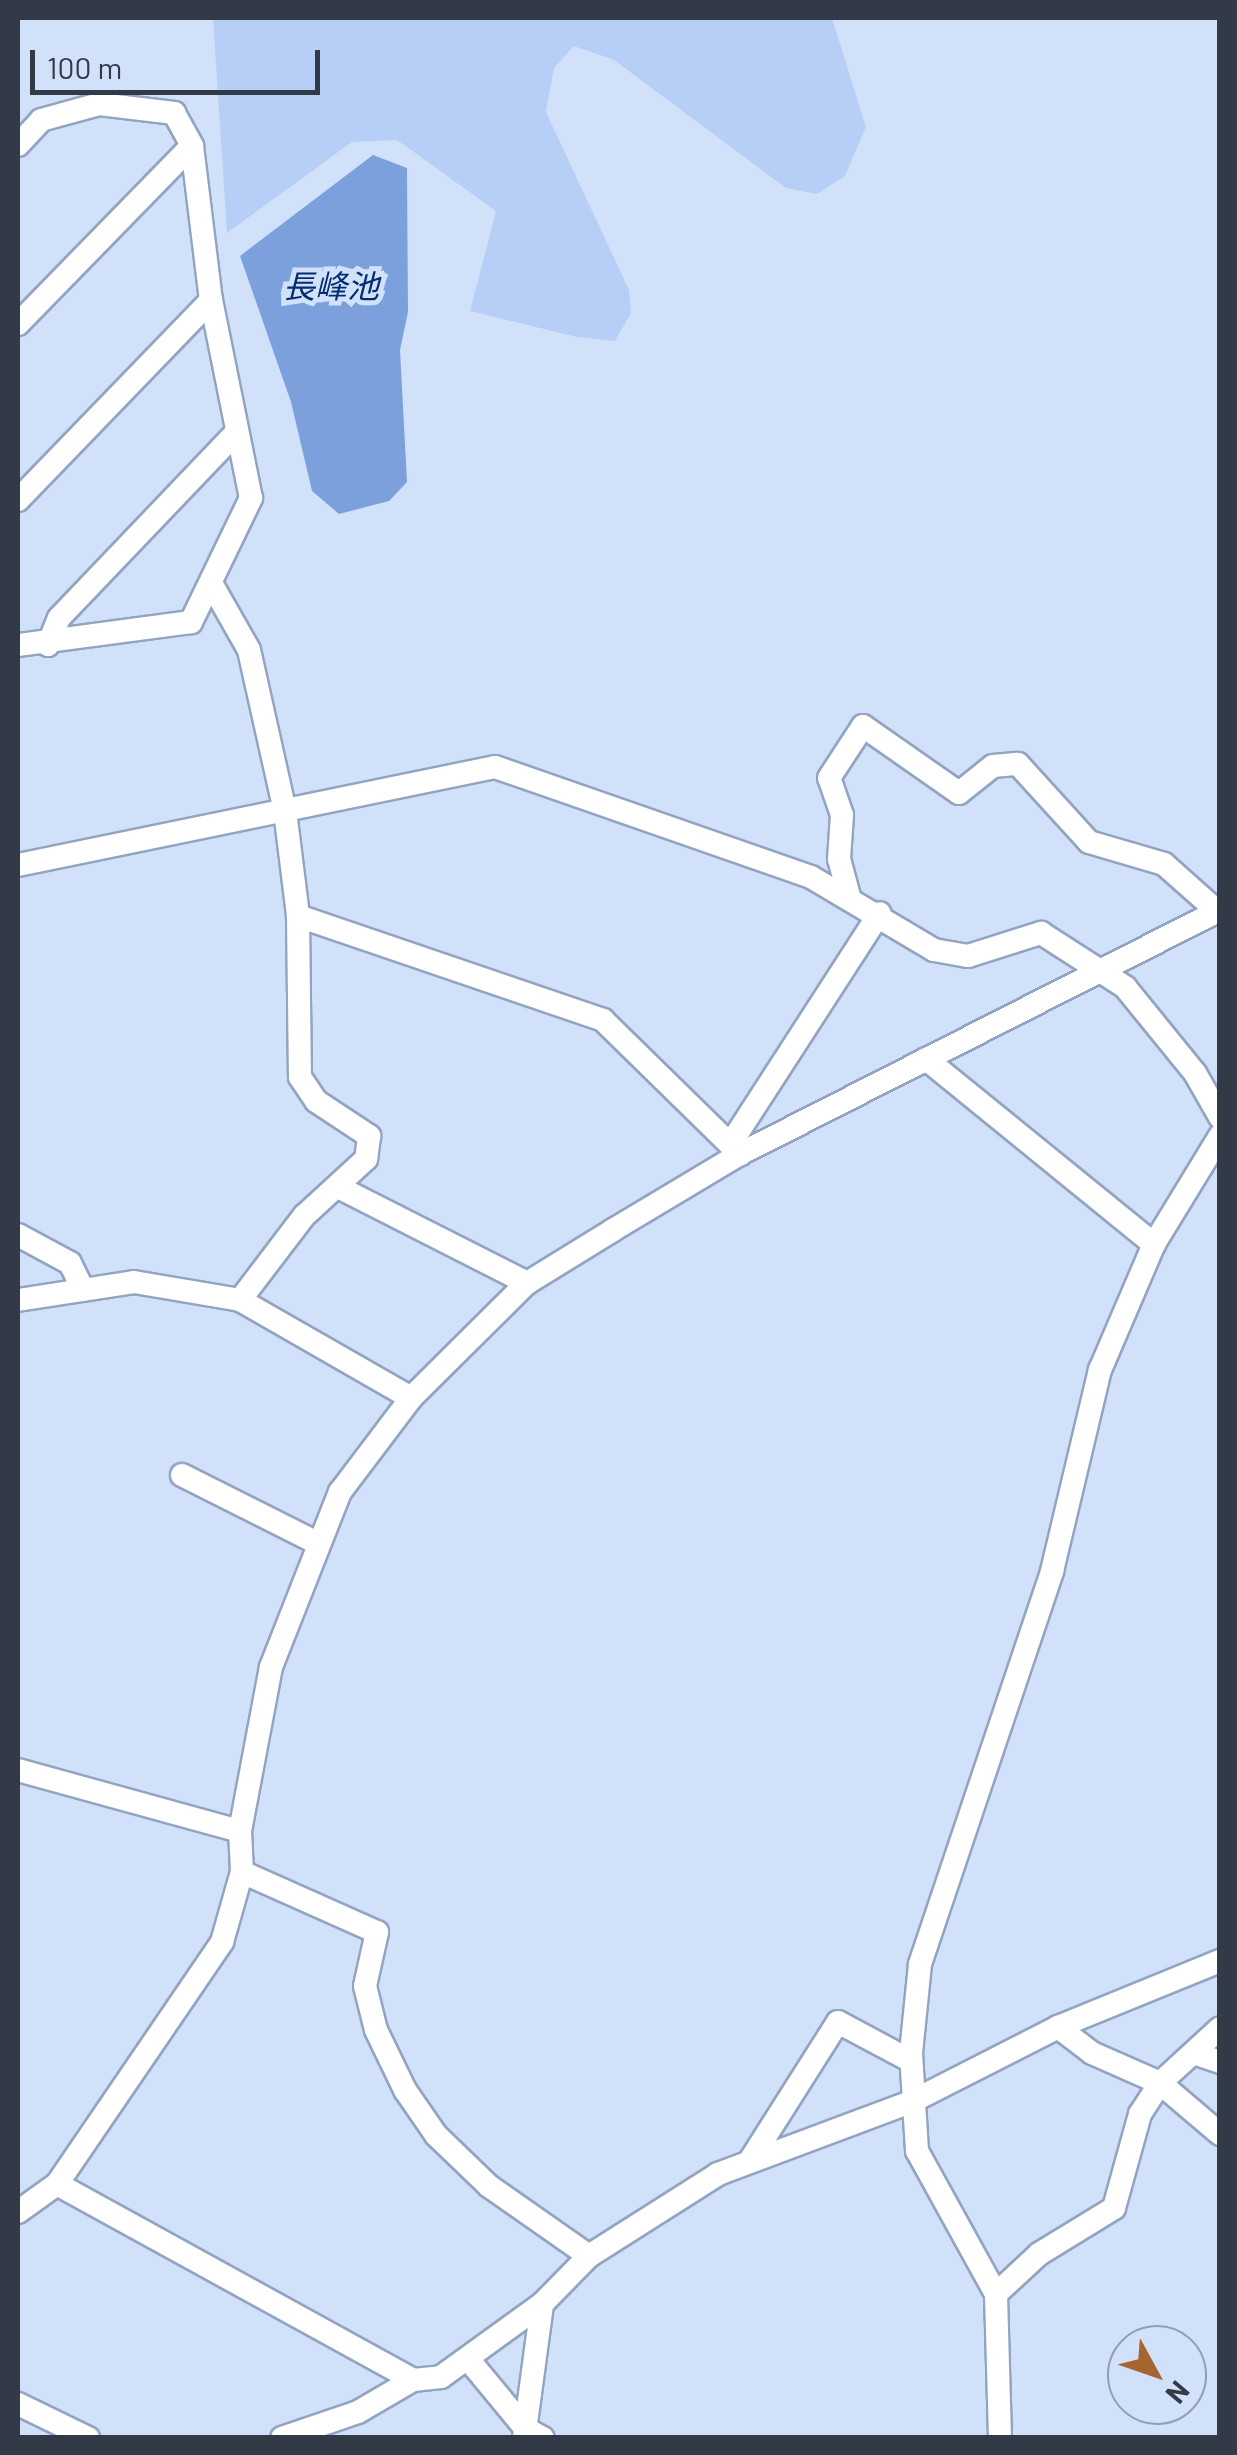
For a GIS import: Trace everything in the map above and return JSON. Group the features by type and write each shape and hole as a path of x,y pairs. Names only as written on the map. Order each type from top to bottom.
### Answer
{"street":[{"path":"18,145 41,120 98,104 174,113 192,146 211,300 250,498 191,622 173,630 18,645"},
{"path":"18,324 192,146"},
{"path":"18,500 211,300"},
{"path":"48,645 59,618 237,432"},
{"path":"211,583 249,650 285,810 298,916 300,1077 316,1101 369,1136 366,1160 342,1189 304,1216 240,1300"},
{"path":"18,2212 57,2184 222,1942 242,1872 240,1831 271,1667 315,1542 340,1492 411,1398 527,1282 736,1147 926,1059 1218,910 1164,864 1089,842 1018,764 993,766 959,793 863,726 829,778 842,816 838,859 849,896"},
{"path":"18,865 495,768 849,896 934,950 968,956 1041,933 1102,970 1154,1018 1220,1117"},
{"path":"736,1147 880,913"},
{"path":"298,916 603,1020 736,1147"},
{"path":"926,1059 1154,1244"},
{"path":"1000,2438 996,2294 917,2151 911,2061 920,1964 1052,1570 1100,1370 1154,1244 1220,1136"},
{"path":"342,1189 527,1282"},
{"path":"18,1235 61,1256 82,1290"},
{"path":"18,1300 134,1282 240,1300 411,1398"},
{"path":"182,1476 315,1542"},
{"path":"18,1770 240,1831"},
{"path":"242,1872 377,1932 366,1986 376,2030 405,2090 436,2136 489,2186 589,2256"},
{"path":"282,2438 358,2412 413,2380 442,2377 542,2304 589,2256 751,2159 911,2102 1058,2027 1220,1961"},
{"path":"751,2159 838,2022 911,2061"},
{"path":"1058,2027 1092,2053 1160,2084 1220,2134"},
{"path":"996,2294 1039,2254 1114,2208 1140,2114 1160,2084 1220,2028"},
{"path":"1194,2053 1220,2062"},
{"path":"57,2184 413,2380"},
{"path":"531,2435 542,2304"},
{"path":"468,2358 531,2435"},
{"path":"18,2404 54,2418 88,2438"},
{"path":"18,2420 54,2418"}],"shaded area":[{"path":"213,18 832,18 866,127 845,176 817,194 786,188 614,60 574,46 554,68 546,112 629,290 631,313 615,341 577,337 470,311 496,211 397,140 352,142 227,233"}],"water":[{"name":"長峰池","path":"373,155 407,168 408,312 400,350 407,482 389,501 339,514 312,491 291,402 240,256"}]}
